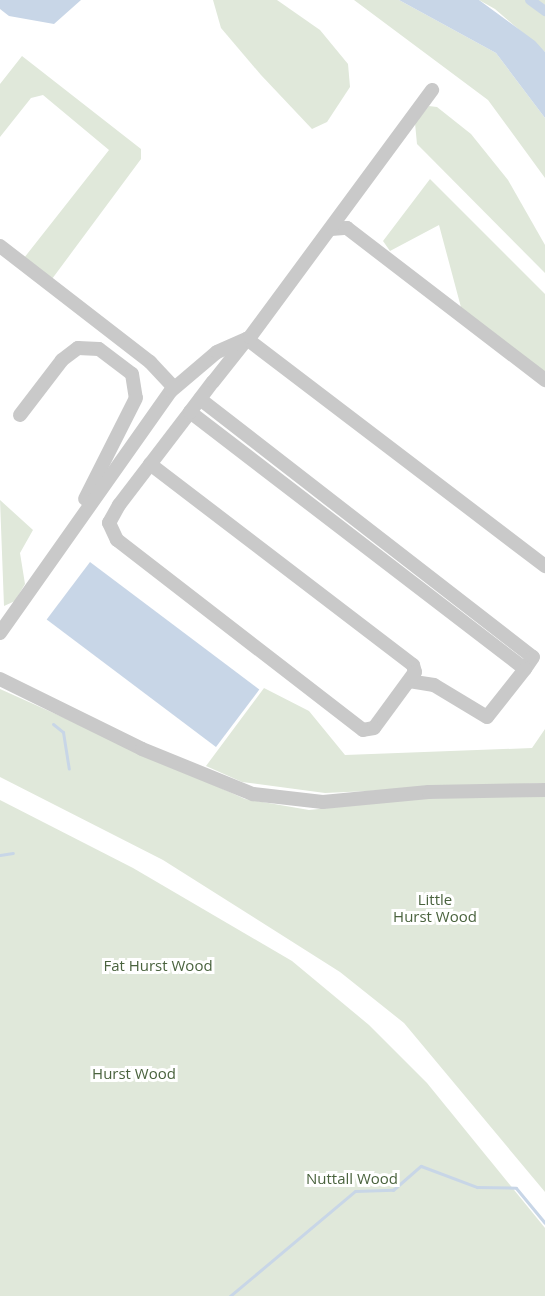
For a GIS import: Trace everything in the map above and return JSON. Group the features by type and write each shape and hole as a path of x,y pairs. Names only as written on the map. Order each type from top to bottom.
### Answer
{"lane":[{"path":"150,464 417,669 374,728 363,730 117,540 110,518 150,464 331,229 432,90"},
{"path":"331,229 347,228 545,380"},
{"path":"0,246 150,362 174,388"},
{"path":"0,633 65,534 174,388 217,352 247,339"},
{"path":"247,339 545,566"},
{"path":"20,415 62,360 78,348 99,349 136,382 129,416 65,534"},
{"path":"200,399 533,657 486,717 434,685 409,681"},
{"path":"190,412 525,669"},
{"path":"0,679 142,749 254,794 323,802 545,790"}],"green space":[{"path":"213,0 277,0 320,30 348,64 350,87 327,122 312,129 261,75 221,28"},
{"path":"354,0 399,0 496,53 545,118 545,178 488,100"},
{"path":"479,0 545,0 545,52 495,9"},
{"path":"22,56 141,149 141,159 52,279 24,258 109,150 43,95 31,98 0,137 0,84"},
{"path":"429,106 437,107 471,134 508,180 545,245 545,273 417,144 415,123"},
{"path":"430,179 545,294 545,374 462,311 439,225 390,251 383,241"},
{"path":"0,500 33,530 20,553 25,584 15,601 4,606"},
{"path":"264,688 309,711 345,755 532,748 545,729 545,783 325,793 242,782 206,766"},
{"name":"Little Hurst Wood","path":"0,689 245,799 309,810 414,799 545,795 545,1192 404,1023 340,972 163,860 0,777"},
{"path":"0,800 133,868 292,961 369,1025 427,1083 545,1228 545,1296 0,1296"}],"water":[{"path":"0,0 81,0 54,24 9,16 0,9"},
{"path":"399,0 479,0 535,41 545,52 545,118 496,53"},
{"path":"90,562 259,690 216,747 47,620"}],"waterway":[{"path":"530,0 545,11"},
{"path":"53,724 63,732 69,769"},
{"path":"0,855 13,853"},
{"path":"230,1296 355,1191 393,1190 421,1166 477,1187 516,1188 545,1223"}],"park label":[{"name":"Fat Hurst Wood","path":"158,966"},
{"name":"Hurst Wood","path":"134,1074"},
{"name":"Nuttall Wood","path":"352,1179"}]}
